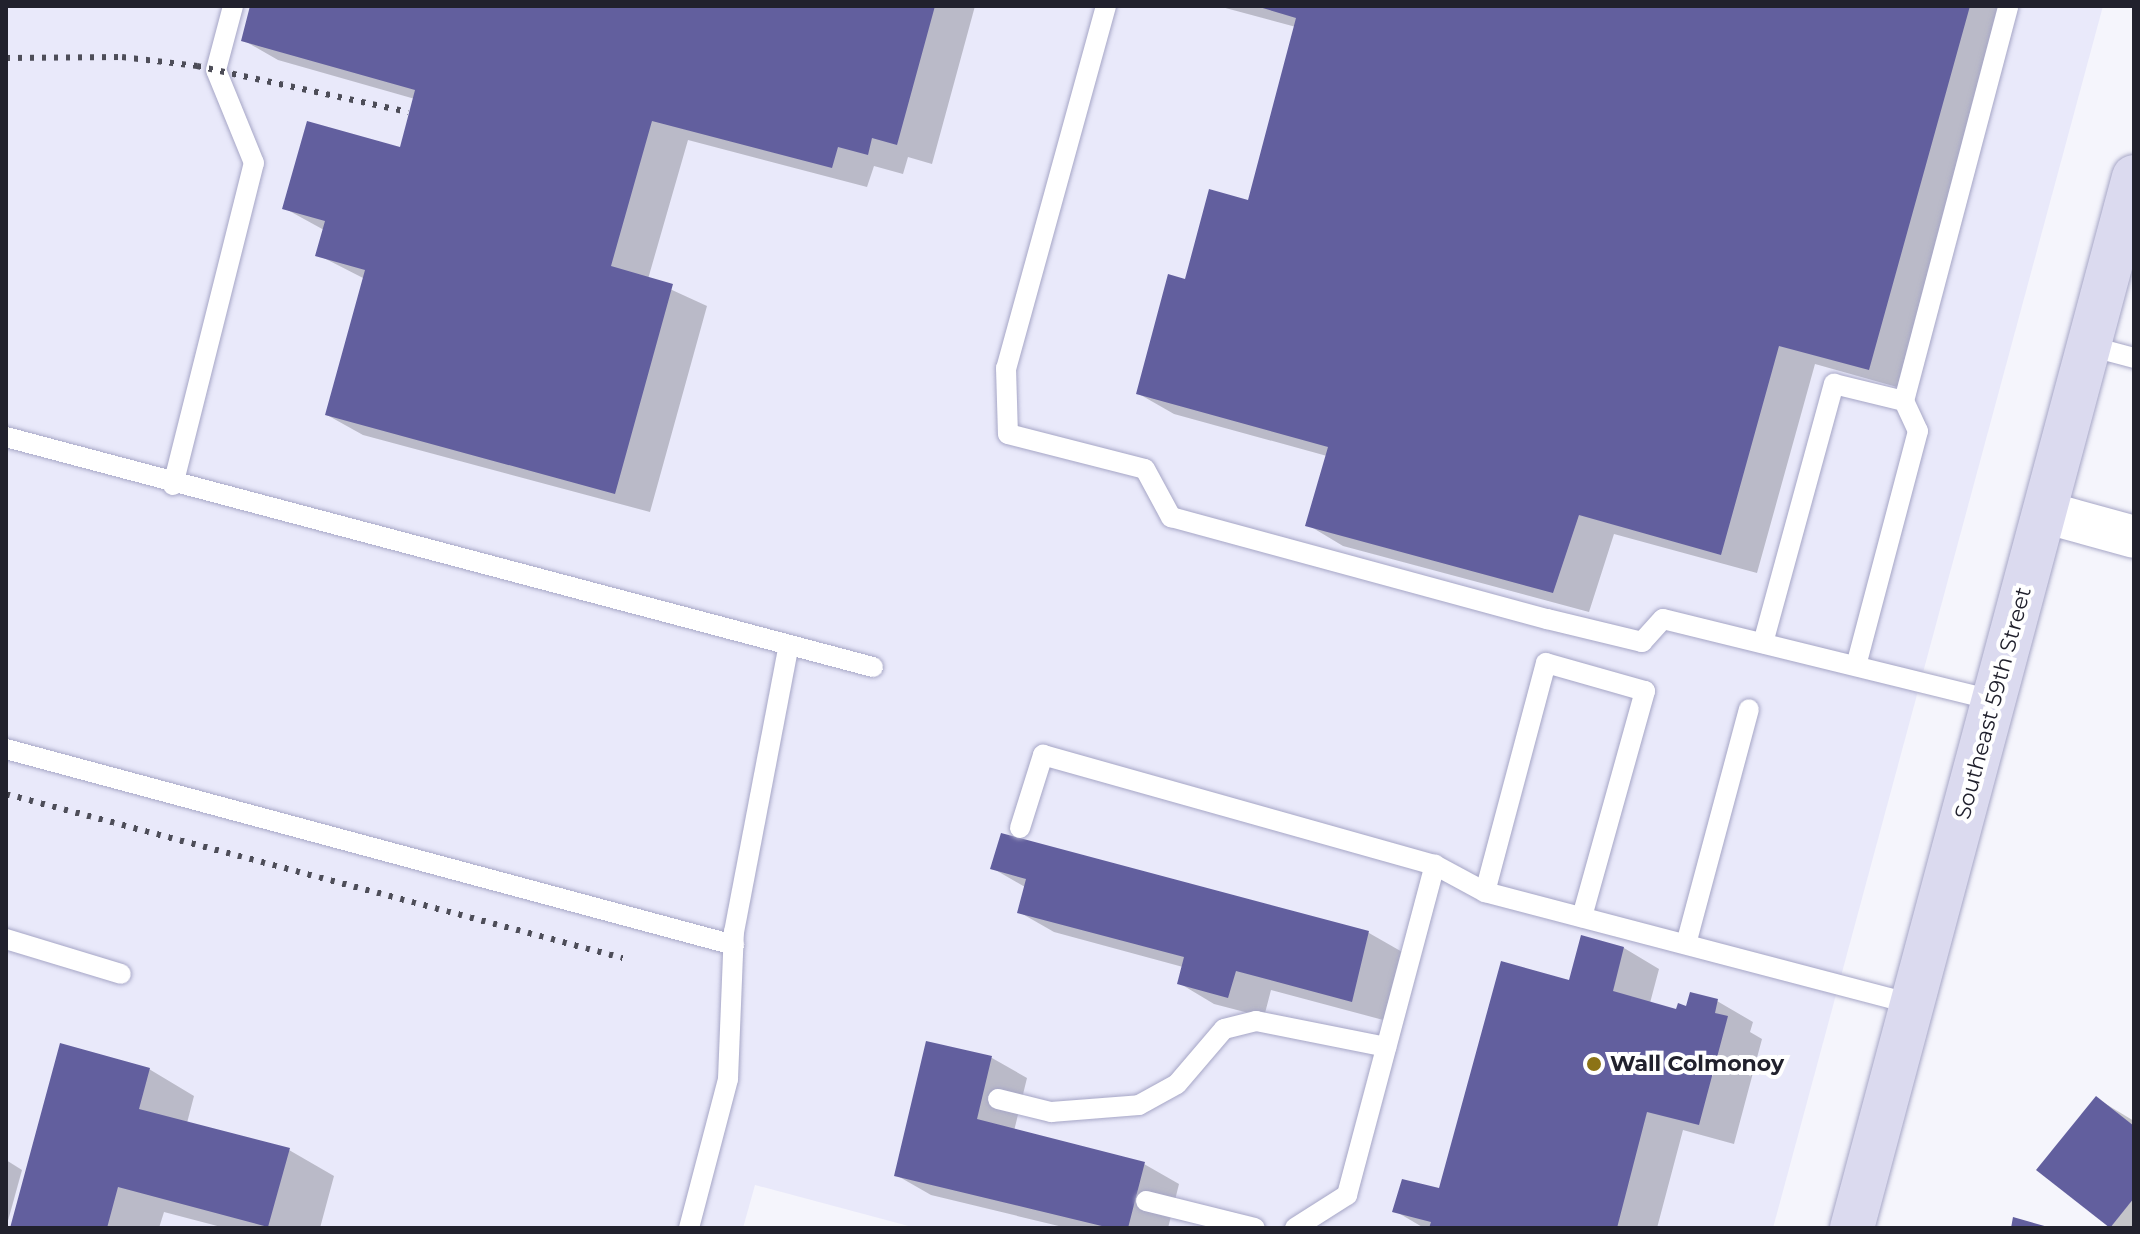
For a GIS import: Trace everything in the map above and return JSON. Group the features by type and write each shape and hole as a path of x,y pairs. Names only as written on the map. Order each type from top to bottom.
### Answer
{"main road":[{"name":"Southeast 59th Street","path":"1852,1228 2134,177"}],"street":[{"path":"2044,512 2134,537"}],"lane":[{"path":"173,485 254,163 216,70 233,6"},
{"path":"1106,6 1006,368 1008,434 1145,469 1171,517 1642,642 1663,619 1994,700"},
{"path":"1856,666 1918,431 1904,401 2008,6"},
{"path":"2089,346 2134,358"},
{"path":"1763,643 1834,384 1904,401"},
{"path":"6,437 173,485 873,667"},
{"path":"689,1228 728,1079 734,945 789,645"},
{"path":"1485,892 1546,663 1645,691 1582,917"},
{"path":"1686,944 1749,709"},
{"path":"6,749 734,945"},
{"path":"1020,828 1043,755 1435,865 1485,892 1913,1004"},
{"path":"1295,1228 1347,1195 1435,865"},
{"path":"6,939 121,974"},
{"path":"998,1099 1051,1112 1139,1105 1177,1084 1224,1029 1256,1021 1386,1047"},
{"path":"1146,1201 1255,1228"}],"shaded area":[{"path":"6,6 2103,6 1773,1228 916,1228 755,1185 743,1228 6,1228"}],"building":[{"path":"250,6 935,6 897,145 872,138 868,155 838,147 832,168 652,121 611,266 673,284 615,494 325,415 365,270 315,256 325,221 282,209 307,121 400,147 415,90 241,41"},
{"path":"1256,6 1970,6 1869,370 1779,346 1721,555 1579,515 1553,593 1305,526 1328,447 1136,394 1168,274 1185,279 1209,189 1248,200 1296,18"},
{"path":"1001,833 1369,931 1352,1002 1236,971 1228,998 1177,984 1184,957 1017,913 1026,879 990,869"},
{"name":"Wall Colmonoy","path":"1581,935 1624,947 1613,991 1676,1009 1678,1003 1686,1006 1690,992 1718,999 1715,1013 1728,1016 1699,1125 1647,1112 1617,1228 1429,1228 1431,1222 1392,1212 1402,1179 1439,1188 1501,961 1569,980"},
{"path":"926,1041 992,1056 977,1119 1145,1162 1128,1228 1110,1228 894,1176"},
{"path":"60,1043 150,1068 139,1109 290,1148 268,1227 118,1187 107,1228 10,1228"},
{"path":"2096,1096 2134,1126 2134,1198 2110,1228 2036,1170"},
{"path":"2013,1217 2048,1227 2048,1228 2011,1228"}],"railway":[{"path":"6,58 122,57 197,66 408,112"},
{"path":"6,794 623,958"}],"place":[{"name":"Wall Colmonoy","path":"1594,1064"}]}
